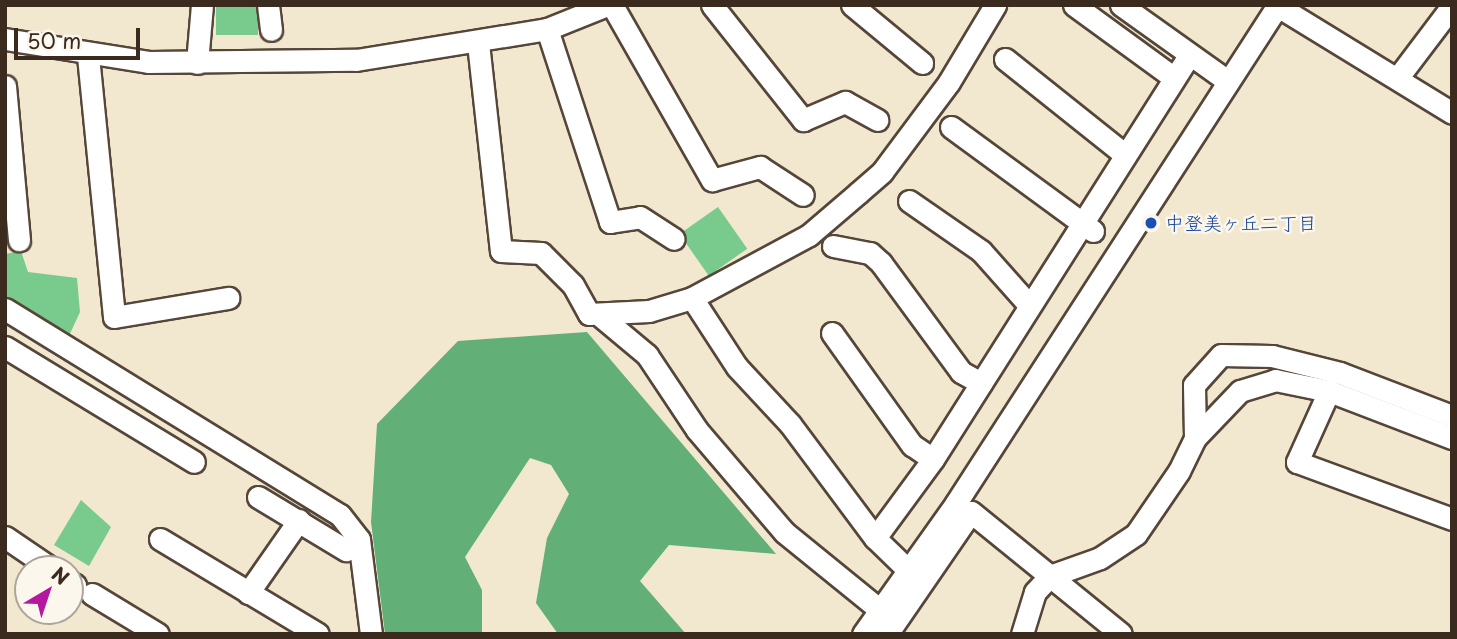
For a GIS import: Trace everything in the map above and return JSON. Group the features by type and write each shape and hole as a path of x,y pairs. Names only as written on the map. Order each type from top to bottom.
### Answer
{"street":[{"path":"197,63 202,5"},
{"path":"268,5 271,30"},
{"path":"5,39 88,56 197,63 356,60 478,43 547,29 610,5 712,180 760,167 803,195"},
{"path":"712,5 803,120 845,102 877,120"},
{"path":"852,5 922,63"},
{"path":"478,43 501,251 541,253 573,285 589,314 649,311 692,298 808,235 882,172 957,70 995,5"},
{"path":"1074,5 1174,78"},
{"path":"1121,5 1226,80"},
{"path":"863,634 908,570 1226,80 1277,6 1399,76 1452,113"},
{"path":"1399,76 1452,6"},
{"path":"547,29 610,222 640,217 674,239"},
{"path":"875,538 933,459 1029,305 1086,226 1124,154 1189,55"},
{"path":"88,56 114,317 228,298"},
{"path":"1005,59 1124,154"},
{"path":"5,86 19,240"},
{"path":"951,127 1086,226"},
{"path":"909,201 981,251 1029,305"},
{"path":"832,246 870,253 881,263 961,372 981,383"},
{"path":"692,298 737,367 790,424 875,538 908,570"},
{"path":"5,309 340,515 359,539 371,634"},
{"path":"598,314 648,355 697,430 784,532 880,610"},
{"path":"832,333 912,444 933,459"},
{"path":"5,347 194,462"},
{"path":"1195,438 1197,378 1213,359 1238,351 1340,373 1452,416"},
{"path":"1022,634 1035,592 1050,576 1100,558 1136,534 1195,438 1240,391 1258,382 1329,391 1452,438"},
{"path":"1329,391 1297,462 1452,519"},
{"path":"258,497 346,550"},
{"path":"887,634 971,512 1121,634"},
{"path":"248,593 299,520"},
{"path":"5,537 31,555"},
{"path":"160,539 317,634"},
{"path":"84,590 158,634"}],"green space":[{"path":"216,5 258,5 258,35 216,35"},
{"path":"718,207 747,249 709,276 679,234"},
{"path":"21,251 28,272 77,278 80,312 68,338 5,296 5,254"},
{"path":"587,332 776,554 669,545 640,581 686,634 558,634 536,603 547,538 569,494 551,465 530,458 465,557 482,590 482,634 385,634 371,522 377,424 458,341"},
{"path":"81,500 111,527 89,566 84,563 84,555 71,555 54,545"}],"place":[{"name":"中登美ヶ丘二丁目","path":"1151,223"}]}
